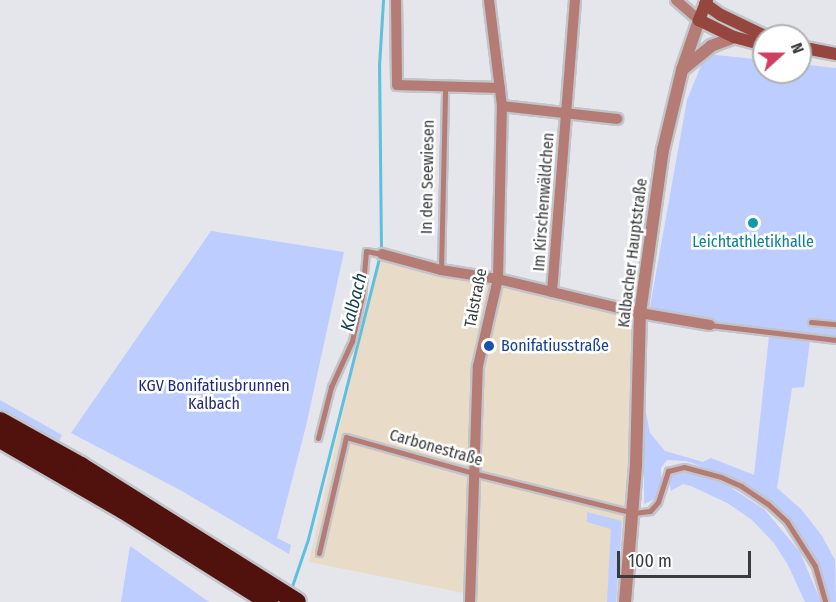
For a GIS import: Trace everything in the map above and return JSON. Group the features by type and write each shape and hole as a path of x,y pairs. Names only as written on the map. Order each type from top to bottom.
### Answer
{"highway":[{"path":"0,421 81,466 273,596"},
{"path":"0,439 273,596 297,602"}],"main road":[{"name":"Kalbacher Hauptstraße","path":"699,20 704,1"},
{"path":"704,1 721,15 752,30"},
{"path":"699,20 734,37 752,42"},
{"path":"812,49 836,54"}],"street":[{"path":"396,0 397,85 500,88"},
{"name":"Talstraße","path":"470,602 478,366 498,279 502,106 489,0"},
{"name":"Im Kirschenwäldchen","path":"552,292 575,0"},
{"path":"676,0 699,20"},
{"name":"Kalbacher Hauptstraße","path":"625,602 634,513 640,313 663,150 682,70 699,20"},
{"path":"682,70 711,46 734,37"},
{"name":"Im Kirschenwäldchen","path":"502,106 617,120"},
{"path":"382,254 441,270 498,279 640,313 710,325"}],"lane":[{"name":"In den Seewiesen","path":"441,270 445,86"},
{"path":"318,438 331,387 352,341 362,296 366,251 382,254"},
{"path":"811,322 836,324"},
{"path":"710,325 836,340"},
{"name":"Carbonestraße","path":"319,553 346,437 473,473 634,513"},
{"path":"634,513 650,511 658,502 663,491 665,475 675,467 721,477 741,486 768,504 793,530 815,566 825,602"}],"shaded area":[{"path":"378,258 633,318 634,513 625,602 464,602 464,593 309,562"}],"green space":[{"path":"705,56 752,59 752,84 812,84 812,65 836,68 836,339 649,312 687,100"},
{"name":"KGV Bonifatiusbrunnen Kalbach","path":"211,231 344,252 306,426 277,538 291,545 289,554 180,490 71,433"},
{"path":"769,336 810,341 804,387 792,388 777,488 801,509 822,536 835,560 836,602 829,602 818,564 787,517 768,499 742,481 686,461 667,460 661,468 661,487 657,498 644,504 644,403 650,433 665,451 703,462 711,458 754,475"},
{"path":"0,400 62,435 59,441 0,411"},
{"path":"676,469 719,480 764,509 800,552 821,602 805,602 788,565 774,543 752,520 729,504 691,486 683,484 671,491 668,476"},
{"path":"587,512 622,521 616,602 607,602 611,529 587,522"},
{"path":"130,546 209,602 121,602"}],"waterway":[{"name":"Kalbach","path":"290,592 308,539 381,250 379,66 383,0"}],"place":[{"name":"Leichtathletikhalle","path":"753,223"},
{"name":"Bonifatiusstraße","path":"489,346"}]}
